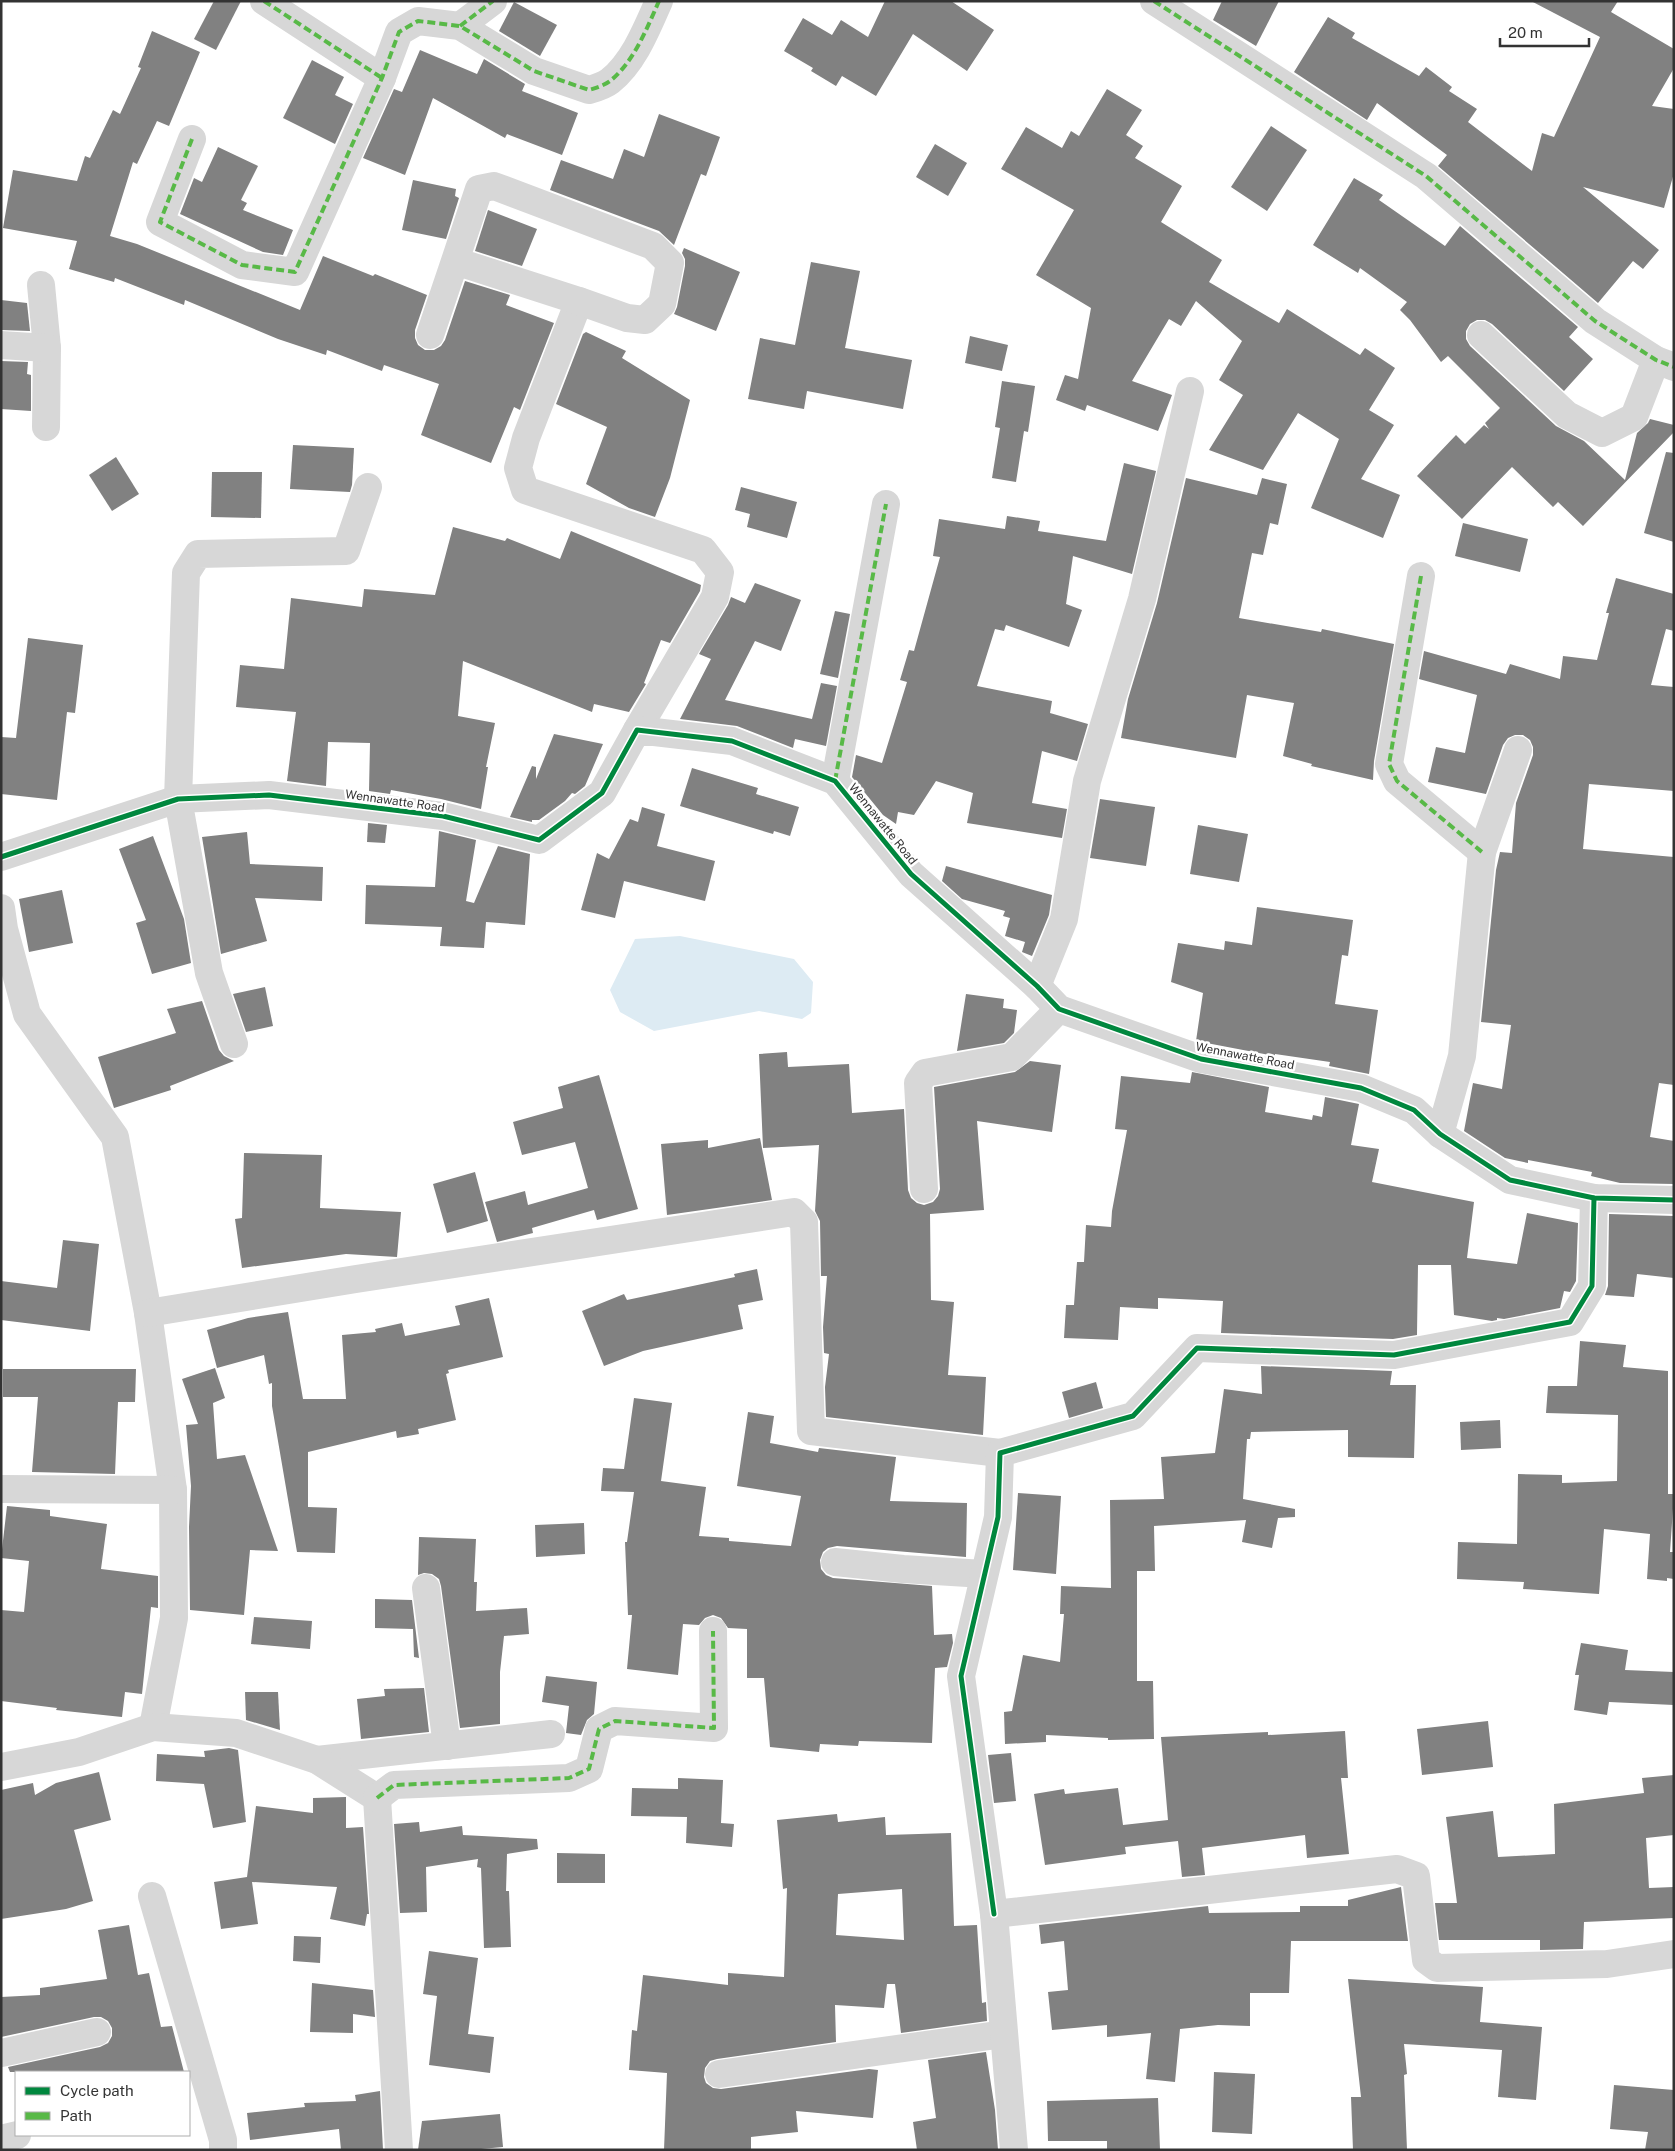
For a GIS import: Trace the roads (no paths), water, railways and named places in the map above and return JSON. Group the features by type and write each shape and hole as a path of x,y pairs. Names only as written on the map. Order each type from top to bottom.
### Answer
{"street":[{"path":"264,1 382,78"},
{"path":"460,26 493,1"},
{"path":"192,138 160,222 242,265 295,272 382,78 399,32 418,21 460,26 534,71 589,90 609,82 626,63 647,27 659,1"},
{"path":"1154,1 1426,176 1594,321 1665,363 1634,417 1602,433 1568,415 1481,334"},
{"path":"430,335 454,261 479,189 494,186 653,246 670,264 662,304 645,320 627,318 454,261"},
{"path":"40,285 47,348 46,428"},
{"path":"579,301 526,438 518,468 525,490 703,550 720,572 715,597 637,730"},
{"path":"1,345 47,348"},
{"path":"1037,986 1064,919 1086,781 1142,599 1190,391"},
{"path":"234,1044 208,973 178,800 186,573 198,554 346,551 368,487"},
{"path":"835,781 886,504"},
{"path":"1421,576 1389,764 1397,782 1482,852"},
{"name":"Wennawatte Road","path":"1,857 178,800 269,794 443,816 539,840 602,793 637,730 732,741 835,781 911,874 1037,986 1060,1009 1201,1059 1362,1088 1414,1110 1440,1134 1510,1180 1594,1198 1674,1200"},
{"path":"1440,1134 1462,1056 1482,852 1518,750"},
{"path":"1,908 4,929 27,1014 115,1137 148,1314 174,1490 174,1618 152,1727"},
{"path":"924,1189 918,1084 925,1073 1012,1057 1060,1009"},
{"path":"148,1314 356,1279 794,1212 804,1222 811,1431 1000,1453 1133,1416 1197,1348 1394,1355 1570,1322 1592,1286 1594,1198"},
{"path":"1000,1453 998,1518 961,1676 994,1914 1014,2150"},
{"path":"1,1489 174,1490"},
{"path":"835,1562 903,1569 984,1574"},
{"path":"426,1588 447,1746"},
{"path":"376,1798 394,1784 570,1778 589,1769 599,1729 615,1721 714,1728 713,1631"},
{"path":"1,1767 79,1752 152,1727 236,1733 317,1760 376,1798"},
{"path":"317,1760 551,1734"},
{"path":"376,1798 399,2150"},
{"path":"994,1914 1397,1869 1416,1876 1426,1960 1437,1968 1607,1964 1674,1954"},
{"path":"152,1896 223,2140 223,2150"},
{"path":"1,2053 97,2032"},
{"path":"719,2074 1004,2034"},
{"path":"1,2139 15,2136"}]}
